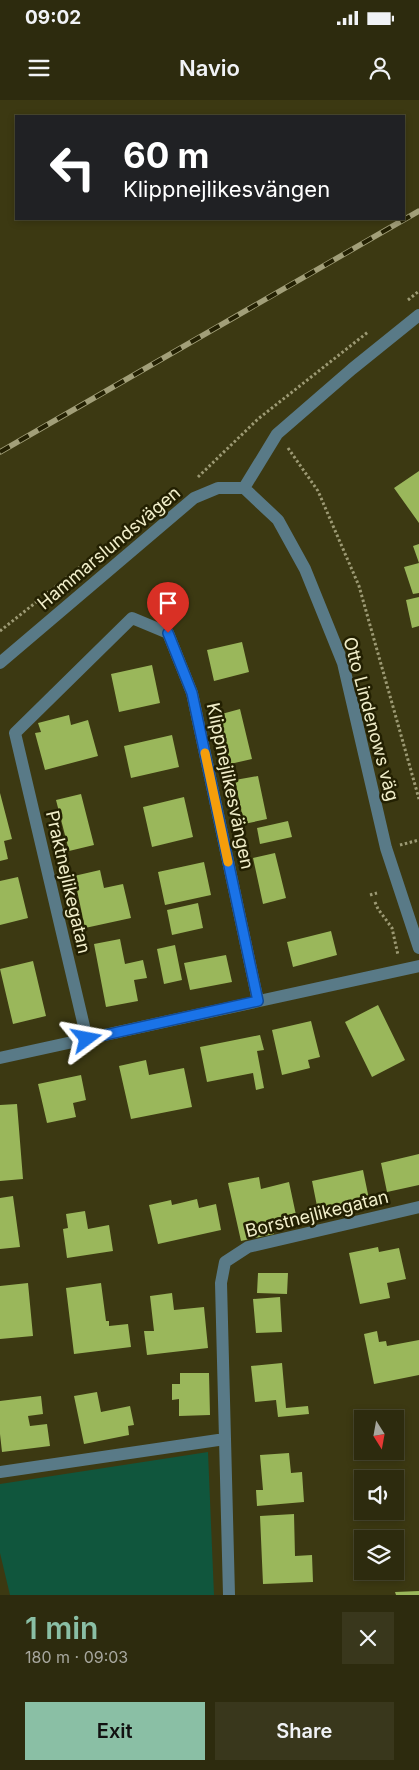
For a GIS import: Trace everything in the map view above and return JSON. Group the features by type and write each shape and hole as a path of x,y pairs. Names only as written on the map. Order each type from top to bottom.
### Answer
{"street":[{"path":"244,488 277,434 352,369 419,315"},
{"name":"Hammarslundsvägen","path":"0,663 194,498 218,488 244,488"},
{"name":"Otto Lindenows väg","path":"244,488 278,520 305,569 343,664 386,848 419,948"},
{"name":"Klippnejlikesvängen","path":"15,733 132,618 168,633 192,693 258,1001"},
{"name":"Praktnejlikegatan","path":"15,733 87,1039"},
{"path":"0,1058 419,966"},
{"name":"Borstnejlikegatan","path":"229,1595 221,1283 225,1262 248,1247 419,1207"},
{"path":"0,1472 225,1439"}],"path":[{"path":"404,304 419,291"},
{"path":"195,480 258,419 373,328"},
{"path":"258,419 277,434 318,491 359,586 419,799"},
{"path":"0,631 125,533"},
{"path":"404,844 419,840"},
{"path":"370,895 377,893"},
{"path":"375,902 392,928 401,970"}],"green space":[{"path":"208,1452 214,1595 10,1595 0,1553 0,1484"}],"building":[{"path":"419,471 419,523 394,488"},
{"path":"419,544 419,563 413,546"},
{"path":"419,563 419,593 413,594 404,567"},
{"path":"419,597 419,626 412,628 406,600"},
{"path":"242,642 249,672 214,681 207,650"},
{"path":"152,665 160,703 119,712 111,674"},
{"path":"240,709 252,759 230,764 218,715"},
{"path":"69,715 71,725 88,720 98,756 45,770 35,733 41,732 38,723"},
{"path":"172,735 179,767 131,778 124,746"},
{"path":"258,776 267,819 244,824 235,780"},
{"path":"0,793 12,839 4,841 8,859 0,861"},
{"path":"81,794 94,845 69,851 56,800"},
{"path":"184,797 193,837 152,847 143,807"},
{"path":"288,821 292,837 260,844 257,828"},
{"path":"275,853 286,898 263,904 253,858"},
{"path":"204,862 211,895 165,905 158,872"},
{"path":"100,870 104,888 123,884 131,918 85,928 74,876"},
{"path":"18,877 28,918 0,925 0,881"},
{"path":"198,903 203,928 172,935 167,910"},
{"path":"331,931 337,955 293,967 287,942"},
{"path":"120,939 125,964 143,960 147,978 134,980 138,1001 106,1007 94,944"},
{"path":"175,945 182,980 164,984 157,949"},
{"path":"226,955 232,982 190,990 184,963"},
{"path":"33,961 46,1016 13,1024 0,969"},
{"path":"378,1005 405,1060 372,1077 345,1022"},
{"path":"311,1021 320,1057 308,1060 310,1068 282,1075 272,1030"},
{"path":"260,1035 264,1050 257,1051 264,1088 256,1090 253,1073 207,1082 200,1047"},
{"path":"146,1060 149,1075 184,1068 192,1107 131,1119 119,1066"},
{"path":"81,1075 86,1100 73,1103 76,1117 47,1123 38,1084"},
{"path":"17,1104 23,1179 0,1181 0,1105"},
{"path":"419,1154 419,1185 387,1192 381,1163"},
{"path":"363,1170 370,1204 319,1216 312,1181"},
{"path":"259,1177 261,1189 289,1182 296,1215 271,1220 274,1234 241,1241 228,1183"},
{"path":"13,1196 20,1247 0,1249 0,1198"},
{"path":"197,1199 199,1208 216,1204 221,1230 158,1244 149,1205 171,1200 172,1205"},
{"path":"85,1211 88,1229 109,1225 113,1251 67,1258 63,1229 68,1228 66,1214"},
{"path":"378,1247 379,1252 399,1248 406,1279 387,1283 390,1298 360,1304 349,1253"},
{"path":"258,1273 288,1273 287,1294 257,1293"},
{"path":"28,1283 33,1336 0,1339 0,1286"},
{"path":"101,1283 106,1321 109,1321 109,1326 128,1324 131,1347 74,1354 66,1288"},
{"path":"172,1293 174,1310 204,1307 208,1348 147,1355 144,1331 154,1331 150,1296"},
{"path":"280,1297 282,1332 256,1333 253,1299"},
{"path":"377,1331 379,1342 386,1341 387,1346 419,1340 419,1375 374,1384 364,1334"},
{"path":"282,1363 286,1408 308,1406 309,1414 278,1417 276,1400 255,1402 251,1366"},
{"path":"180,1373 209,1373 210,1415 179,1416 179,1399 172,1400 172,1384 180,1384"},
{"path":"97,1392 101,1412 130,1406 134,1425 128,1426 129,1435 84,1444 74,1396"},
{"path":"41,1396 43,1414 28,1416 30,1426 47,1424 50,1446 2,1452 0,1401"},
{"path":"289,1453 291,1473 302,1472 304,1502 257,1506 256,1490 263,1490 260,1455"},
{"path":"294,1514 295,1556 312,1555 313,1582 263,1584 260,1516"},
{"path":"419,1591 419,1595 396,1595 395,1592"}],"railway":[{"path":"405,219 419,211"},
{"path":"0,452 403,220"}],"slow traffic":[{"path":"205,753 228,862"}],"route":[{"path":"87,1039 258,1001 192,693 168,633"}]}
